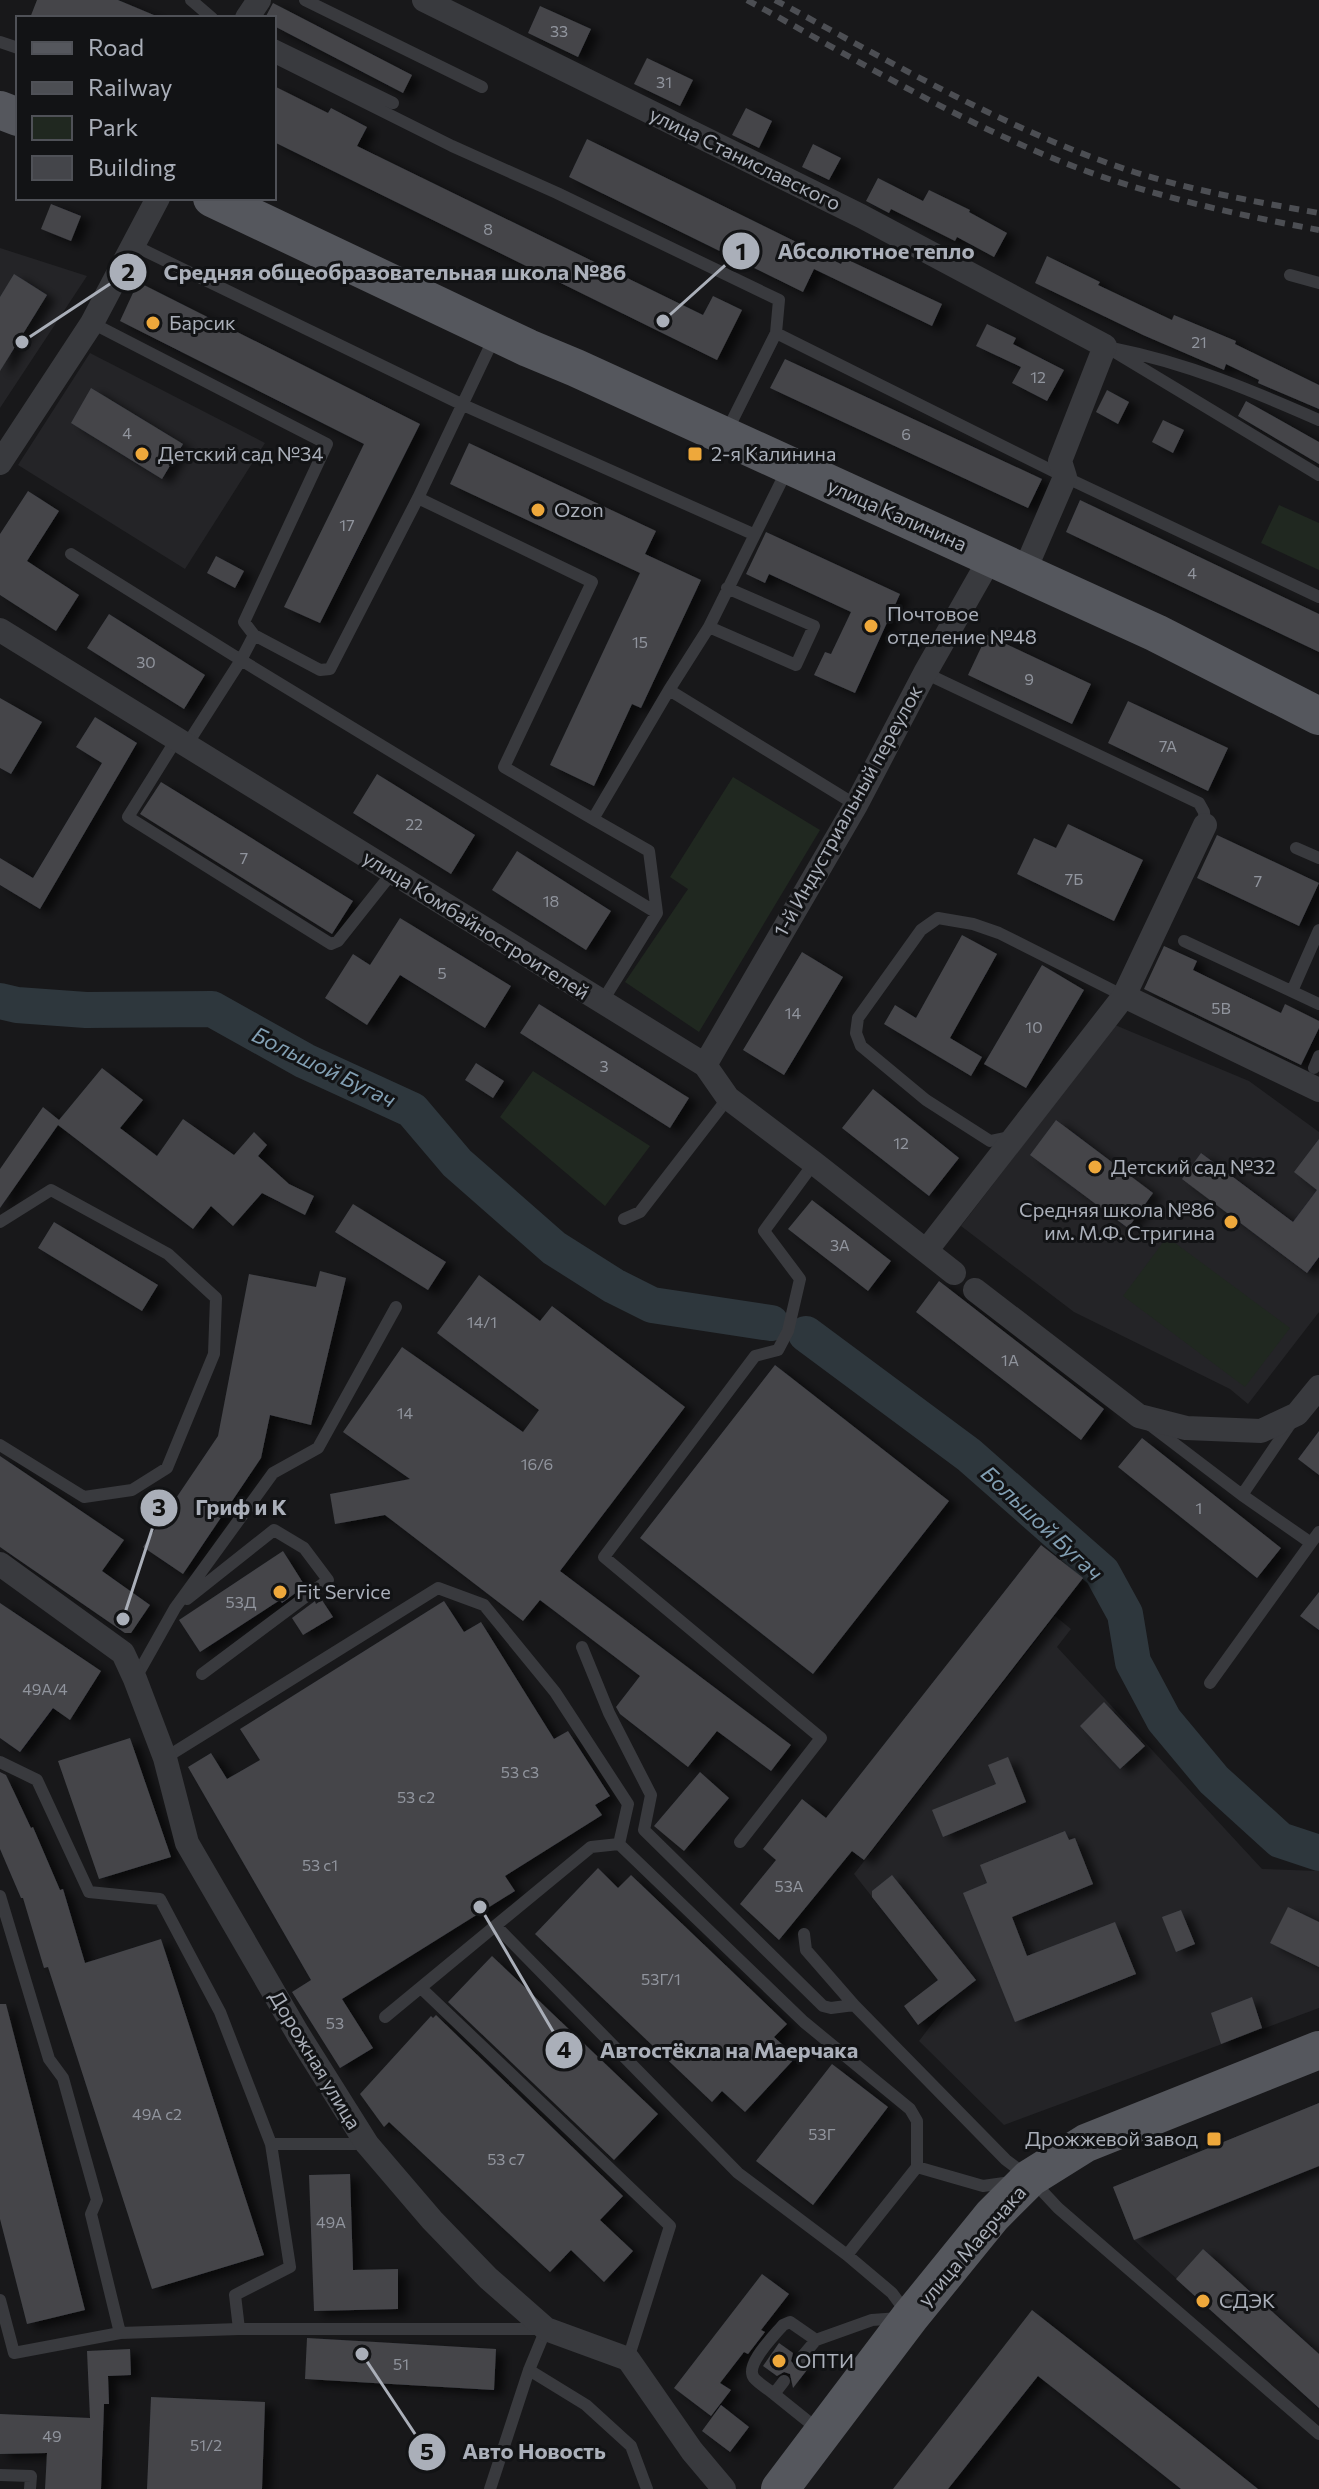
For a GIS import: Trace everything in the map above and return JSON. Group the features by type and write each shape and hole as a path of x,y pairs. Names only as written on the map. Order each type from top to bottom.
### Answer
{"main road":[{"name":"улица Калинина","path":"216,200 497,333 1156,633 1319,716"},
{"name":"улица Маерчака","path":"780,2489 910,2317 992,2216 1030,2178 1086,2143 1319,2050"}],"street":[{"name":"улица Станиславского","path":"424,0 861,216 1105,346"},
{"path":"0,463 92,323 157,200"},
{"name":"1-й Индустриальный переулок","path":"705,1065 856,805 925,673 1008,564 1065,477 1060,461 1105,346"},
{"name":"улица Комбайностроителей","path":"0,630 705,1065 728,1098 954,1273"},
{"path":"926,1251 1124,996 1205,825"},
{"path":"1124,996 1317,1071"},
{"path":"975,1290 1139,1416 1186,1428 1261,1431 1297,1414 1319,1387"},
{"name":"Дорожная улица","path":"0,1564 123,1653 165,1758 187,1843 298,2034 367,2144 432,2220 488,2278 546,2329 628,2359"},
{"path":"628,2359 692,2451 724,2489"}],"lane":[{"path":"191,0 210,16"},
{"path":"305,0 482,87"},
{"path":"276,46 393,103"},
{"path":"276,58 452,146 779,300 776,333 724,437"},
{"path":"135,246 461,404 753,534"},
{"path":"1290,275 1319,283"},
{"path":"92,323 327,444 244,622 254,635 320,670 330,669 418,498 497,333"},
{"path":"776,333 1065,477 1319,597"},
{"path":"1105,346 1150,356 1231,382 1319,420"},
{"path":"1105,346 1319,475"},
{"path":"593,819 709,627 788,467"},
{"path":"418,498 592,582 504,767 649,851 657,913 602,1002"},
{"path":"71,554 657,913"},
{"path":"709,627 796,665 814,626 727,588"},
{"path":"254,635 241,660 128,817 331,944 338,941 392,873"},
{"path":"925,673 1199,803 1204,812 1205,825"},
{"path":"669,690 856,805"},
{"path":"1296,848 1319,858"},
{"path":"1015,1136 990,1141 926,1100 861,1046 856,1033 858,1018 921,930 938,918 973,924 999,933 1124,996"},
{"path":"1292,991 1319,930"},
{"path":"1184,941 1319,1004"},
{"path":"624,1219 640,1212 728,1098"},
{"path":"740,1842 821,1738 604,1557 755,1356 778,1350 788,1331 800,1279 764,1231 814,1163"},
{"path":"0,1222 51,1190 168,1254 216,1298 214,1354 167,1468 132,1490 84,1497 0,1445"},
{"path":"135,1679 175,1608 273,1473 318,1448 396,1307"},
{"path":"1242,1495 1297,1414"},
{"path":"1139,1416 1242,1495 1315,1537 1210,1683"},
{"path":"175,1608 274,1530 304,1548 328,1580 202,1674"},
{"path":"165,1758 438,1588 484,1605 555,1692 628,1804 619,1844"},
{"path":"582,1647 609,1713 651,1795 644,1830 823,2006 854,2005"},
{"path":"0,1762 37,1780 89,1892 160,1899 220,2012 271,2144 290,2267 235,2295 239,2329"},
{"path":"385,2017 591,1847 619,1844"},
{"path":"619,1844 804,2022 910,2109 917,2121 917,2167 847,2255"},
{"path":"0,1896 49,2059 63,2078 97,2200 91,2214 120,2333"},
{"path":"496,1926 738,2173 847,2255 892,2293 910,2317"},
{"path":"804,1934 806,1950 854,2005 1006,2160 1319,2434"},
{"path":"421,1988 670,2226 628,2359"},
{"path":"271,2144 367,2144"},
{"path":"917,2167 983,2186 1030,2178"},
{"path":"0,2300 14,2353 120,2333 239,2329 546,2329 529,2370 490,2489"},
{"path":"800,2359 816,2340 872,2320 910,2317"},
{"path":"816,2340 790,2322 783,2325 750,2369 752,2376 823,2433"},
{"path":"529,2370 586,2405 631,2446 647,2489"},
{"path":"774,2394 784,2381"},
{"path":"0,2475 31,2476 30,2489"}],"shaded area":[{"path":"0,248 87,276 0,408"},
{"name":"Детский сад №34","path":"90,353 265,443 185,569 18,465"},
{"path":"1115,1025 1249,1081 1319,1132 1319,1312 1248,1404 1230,1389 1074,1312 961,1226"},
{"path":"1055,1616 1071,1629 1057,1647 1262,1869 1319,1871 1319,2008 1004,2125 919,2041 952,1998 854,1874"},
{"path":"1319,2103 1319,2408 1134,2240 1113,2187"}],"green space":[{"path":"1279,505 1319,523 1319,570 1261,543"},
{"path":"733,777 820,830 699,1032 625,982 688,889 670,877"},
{"path":"533,1071 650,1146 605,1206 500,1117"},
{"path":"1167,1237 1290,1328 1245,1387 1123,1296"}],"building":[{"path":"37,0 118,0 156,16 31,16"},
{"path":"273,3 412,75 403,93 276,27 276,16 266,16"},
{"path":"540,6 591,29 578,57 528,33"},
{"path":"647,58 693,80 680,106 634,84"},
{"path":"276,87 328,113 331,108 367,127 357,146 703,315 713,296 742,310 717,360 276,143"},
{"path":"746,108 772,121 759,148 732,135"},
{"path":"587,139 841,264 844,258 942,304 932,326 814,269 803,292 569,177"},
{"path":"813,144 841,158 829,180 802,167"},
{"path":"878,178 923,201 929,190 1007,233 994,257 957,237 955,241 891,209 889,213 866,201"},
{"path":"51,204 81,216 71,241 41,229"},
{"path":"1047,256 1100,282 1098,285 1172,320 1174,315 1236,341 1235,344 1319,385 1319,409 1258,383 1259,380 1226,364 1224,370 1143,335 1035,283"},
{"path":"14,274 47,295 0,371 0,297"},
{"path":"138,282 420,424 320,623 284,607 364,444 120,321"},
{"path":"987,324 1016,338 1013,344 1064,370 1047,401 1012,383 1021,367 976,346"},
{"path":"785,359 1042,479 1028,508 770,388"},
{"path":"91,388 183,444 162,479 71,423"},
{"path":"1107,390 1129,402 1118,424 1096,412"},
{"path":"1246,401 1319,442 1319,464 1238,416"},
{"path":"1163,420 1184,430 1173,453 1152,442"},
{"path":"469,443 656,531 645,554 701,580 641,708 632,704 594,786 550,765 640,573 450,484"},
{"path":"28,491 59,511 27,561 79,595 56,631 0,595 0,534"},
{"path":"1080,500 1319,614 1319,652 1066,532"},
{"path":"766,532 900,594 855,693 814,675 825,652 831,654 851,612 769,574 765,583 746,574"},
{"path":"216,556 244,571 235,588 207,573"},
{"path":"109,614 205,675 184,709 87,648"},
{"path":"987,635 1091,684 1072,724 968,675"},
{"path":"0,698 42,722 11,774 0,768"},
{"path":"1128,701 1228,748 1208,791 1108,743"},
{"path":"95,717 137,743 40,909 0,885 0,858 33,878 102,763 76,747"},
{"path":"377,774 475,835 451,874 353,813"},
{"path":"161,782 353,901 332,934 140,814"},
{"path":"1068,824 1143,860 1114,921 1017,874 1034,838 1056,848"},
{"path":"1217,835 1319,883 1299,926 1197,878"},
{"path":"517,851 611,911 586,950 492,890"},
{"path":"400,918 511,986 485,1028 400,975 367,1025 325,998 353,954 370,965"},
{"path":"962,935 997,954 950,1038 982,1057 971,1076 884,1024 895,1005 916,1018"},
{"path":"1164,946 1197,961 1193,970 1281,1013 1285,1004 1319,1021 1319,1028 1301,1065 1144,989"},
{"path":"802,952 843,977 784,1075 743,1050"},
{"path":"1042,965 1084,990 1026,1088 984,1064"},
{"path":"539,1004 689,1098 670,1128 520,1033"},
{"path":"476,1063 504,1081 493,1098 465,1080"},
{"path":"102,1068 143,1100 120,1128 157,1156 183,1119 234,1155 254,1132 267,1145 258,1156 289,1184 314,1196 305,1215 262,1193 233,1226 211,1206 193,1229 58,1125 0,1208 0,1169 43,1107 59,1120"},
{"path":"873,1089 959,1158 929,1196 842,1128"},
{"path":"1056,1120 1153,1193 1128,1228 1030,1155"},
{"path":"1319,1139 1319,1257 1307,1273 1182,1179 1201,1153 1293,1222 1317,1190 1294,1172"},
{"path":"812,1200 891,1261 868,1291 788,1229"},
{"path":"353,1204 446,1262 428,1290 335,1232"},
{"path":"54,1222 158,1285 142,1311 38,1248"},
{"path":"320,1271 346,1278 311,1425 270,1415 261,1458 183,1574 143,1547 218,1436 249,1274 316,1287"},
{"path":"479,1275 540,1321 552,1306 685,1407 560,1571 791,1745 771,1771 717,1731 688,1767 620,1714 616,1707 640,1676 540,1600 523,1621 385,1515 335,1524 330,1494 410,1479 343,1432 402,1347 523,1432 539,1410 437,1333"},
{"path":"939,1281 1104,1409 1081,1440 916,1312"},
{"path":"775,1365 949,1501 813,1674 640,1538"},
{"path":"1319,1431 1319,1475 1298,1459"},
{"path":"1142,1438 1281,1548 1257,1578 1118,1467"},
{"path":"0,1456 124,1540 102,1571 150,1605 131,1633 125,1633 0,1547"},
{"path":"1041,1545 1083,1578 864,1860 852,1851 779,1940 740,1904 776,1860 763,1849 802,1799 826,1818"},
{"path":"283,1551 305,1586 200,1652 179,1620"},
{"path":"1319,1592 1319,1630 1300,1616"},
{"path":"322,1600 333,1617 303,1635 292,1618 315,1601 316,1604"},
{"path":"444,1601 464,1632 481,1622 554,1739 568,1731 610,1796 595,1805 602,1815 505,1876 515,1891 342,1999 373,2048 340,2068 292,1992 311,1980 188,1767 211,1753 227,1779 260,1760 240,1729"},
{"path":"0,1603 101,1671 70,1720 53,1708 20,1752 0,1738"},
{"path":"1104,1702 1145,1746 1120,1769 1080,1726"},
{"path":"130,1738 171,1857 99,1879 58,1761"},
{"path":"1008,1757 1026,1802 943,1837 932,1810 996,1784 988,1765"},
{"path":"0,1772 6,1775 60,1890 63,1889 85,1963 161,1939 264,2255 152,2289 48,1967 44,1968 23,1898 0,1849"},
{"path":"700,1772 729,1798 684,1851 654,1826"},
{"path":"1065,1831 1069,1840 1075,1838 1093,1884 1012,1917 1027,1956 1115,1922 1136,1974 1015,2022 963,1893 987,1883 980,1865"},
{"path":"598,1868 618,1888 631,1875 787,2024 774,2037 796,2057 745,2112 722,2091 712,2102 535,1934"},
{"path":"892,1875 976,1980 918,2025 904,2006 938,1980 872,1897 872,1891"},
{"path":"1288,1907 1319,1922 1319,1967 1270,1943"},
{"path":"1181,1910 1195,1944 1176,1952 1162,1917"},
{"path":"492,1956 658,2114 614,2160 448,2002"},
{"path":"1252,1997 1262,2028 1221,2044 1211,2013"},
{"path":"0,2004 6,2004 85,2310 27,2324 0,2219"},
{"path":"436,2015 623,2196 600,2220 633,2251 604,2282 571,2250 550,2272 389,2122 384,2127 360,2094 431,2016"},
{"path":"832,2064 888,2107 813,2205 756,2161"},
{"path":"1319,2103 1319,2166 1134,2240 1113,2187"},
{"path":"350,2174 353,2270 398,2269 398,2309 314,2311 309,2175"},
{"path":"1203,2249 1319,2354 1319,2408 1176,2279"},
{"path":"762,2274 789,2294 761,2330 765,2332 748,2354 744,2352 720,2383 731,2390 711,2416 674,2388"},
{"path":"1032,2310 1258,2489 1181,2489 1038,2376 948,2489 893,2489"},
{"path":"307,2338 496,2349 494,2390 305,2379"},
{"path":"779,2343 793,2353 791,2361 795,2366 810,2366 793,2388 790,2374 784,2372 777,2376 763,2366"},
{"path":"130,2349 131,2375 108,2376 109,2404 104,2404 101,2489 45,2489 47,2453 0,2454 0,2414 90,2418 87,2351"},
{"path":"151,2397 265,2402 262,2489 147,2489"},
{"path":"721,2405 749,2427 730,2452 702,2431"}],"waterway":[{"name":"Большой Бугач","path":"0,1001 86,1010 212,1009 305,1061 412,1110 457,1163 554,1248 614,1286 652,1305 771,1323"},
{"name":"Большой Бугач","path":"806,1334 969,1455 1102,1572 1125,1614 1133,1662 1164,1720 1214,1780 1280,1840 1319,1853"}],"railway":[{"path":"747,0 926,98 1064,163 1189,202 1319,230"},
{"path":"775,0 906,71 1041,137 1134,172 1180,185 1319,213"}],"place":[{"name":"Абсолютное тепло","path":"663,321"},
{"name":"Барсик","path":"153,323"},
{"name":"Средняя общеобразовательная школа №86","path":"22,342"},
{"name":"Детский сад №34","path":"142,454"},
{"name":"2-я Калинина","path":"695,454"},
{"name":"Ozon","path":"538,510"},
{"name":"Почтовое отделение №48","path":"871,626"},
{"name":"Детский сад №32","path":"1095,1167"},
{"name":"Средняя школа №86 им. М.Ф. Стригина","path":"1231,1222"},
{"name":"Fit Service","path":"280,1592"},
{"name":"Гриф и К","path":"123,1619"},
{"name":"Автостёкла на Маерчака","path":"480,1907"},
{"name":"Дрожжевой завод","path":"1214,2139"},
{"name":"СДЭК","path":"1203,2301"},
{"name":"Авто Новость","path":"362,2354"},
{"name":"ОПТИ","path":"779,2361"}]}
